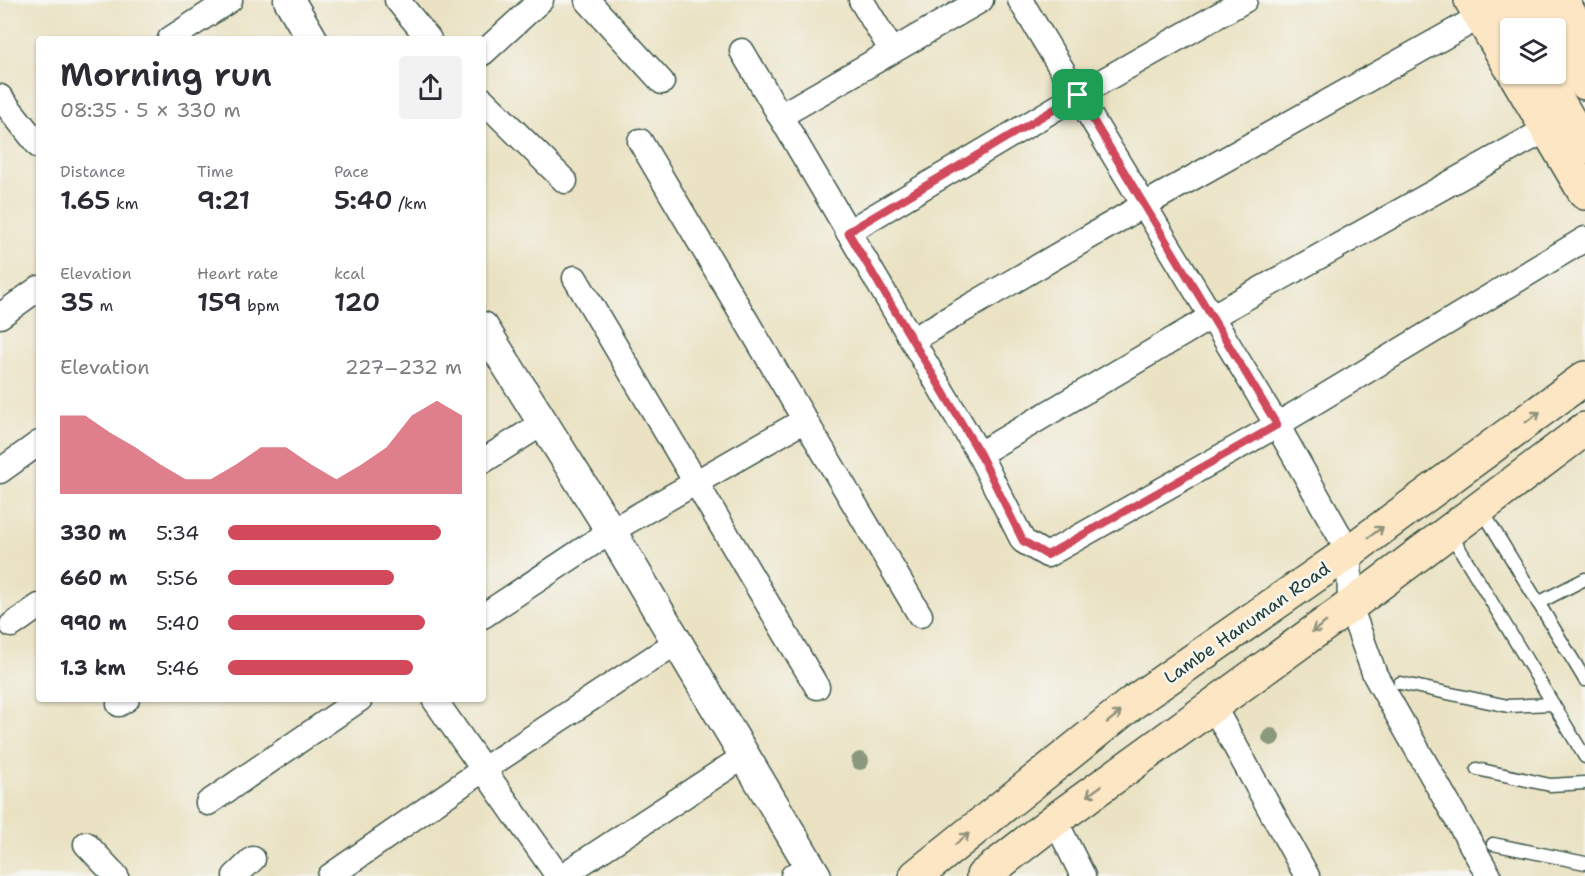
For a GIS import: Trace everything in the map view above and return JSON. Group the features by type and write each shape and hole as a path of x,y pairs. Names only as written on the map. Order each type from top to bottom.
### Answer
{"main road":[{"path":"1534,0 1546,18"},
{"path":"1561,0 1585,39"},
{"path":"1484,5 1502,18"},
{"path":"1484,5 1500,43"},
{"path":"1566,51 1585,83"},
{"path":"1521,84 1585,193"},
{"path":"1548,84 1585,147"},
{"name":"Lambe Hanuman Road","path":"916,876 1132,703 1349,552 1585,378"},
{"path":"983,876 1055,820 1350,606 1585,429"}],"street":[{"path":"175,36 230,0"},
{"path":"289,0 310,36"},
{"path":"397,0 427,36"},
{"path":"486,50 541,0"},
{"path":"587,0 662,82"},
{"path":"861,0 892,51"},
{"path":"780,117 981,0"},
{"path":"1020,0 1277,425 1349,552 1350,606 1375,675 1490,876"},
{"path":"848,232 1078,95 1245,0"},
{"path":"912,340 1484,5"},
{"path":"742,51 980,454 1023,541 1047,555 1277,425 1585,239"},
{"path":"0,96 35,133"},
{"path":"486,103 565,181"},
{"path":"980,454 1211,316 1547,129"},
{"path":"640,141 920,615"},
{"path":"575,278 816,687"},
{"path":"0,316 36,290"},
{"path":"486,332 610,531 745,756 806,872"},
{"path":"486,614 610,531 805,420"},
{"path":"486,459 543,423"},
{"path":"0,471 36,445"},
{"path":"12,625 36,608"},
{"path":"330,876 484,769 677,642"},
{"path":"208,803 356,702"},
{"path":"436,702 560,876 745,756"},
{"path":"1212,704 1307,876"},
{"path":"1055,820 1083,876"},
{"path":"86,844 116,876"},
{"path":"236,876 253,859"}],"lane":[{"path":"1481,508 1585,680"},
{"path":"1450,531 1585,757"},
{"path":"1538,603 1585,579"},
{"path":"1400,683 1508,706 1553,704"},
{"path":"1477,769 1550,785 1585,783"},
{"path":"1493,844 1585,863"}],"route":[{"path":"1078,95 1277,425 1047,555 1023,541 980,454 848,232 1078,95"}]}
